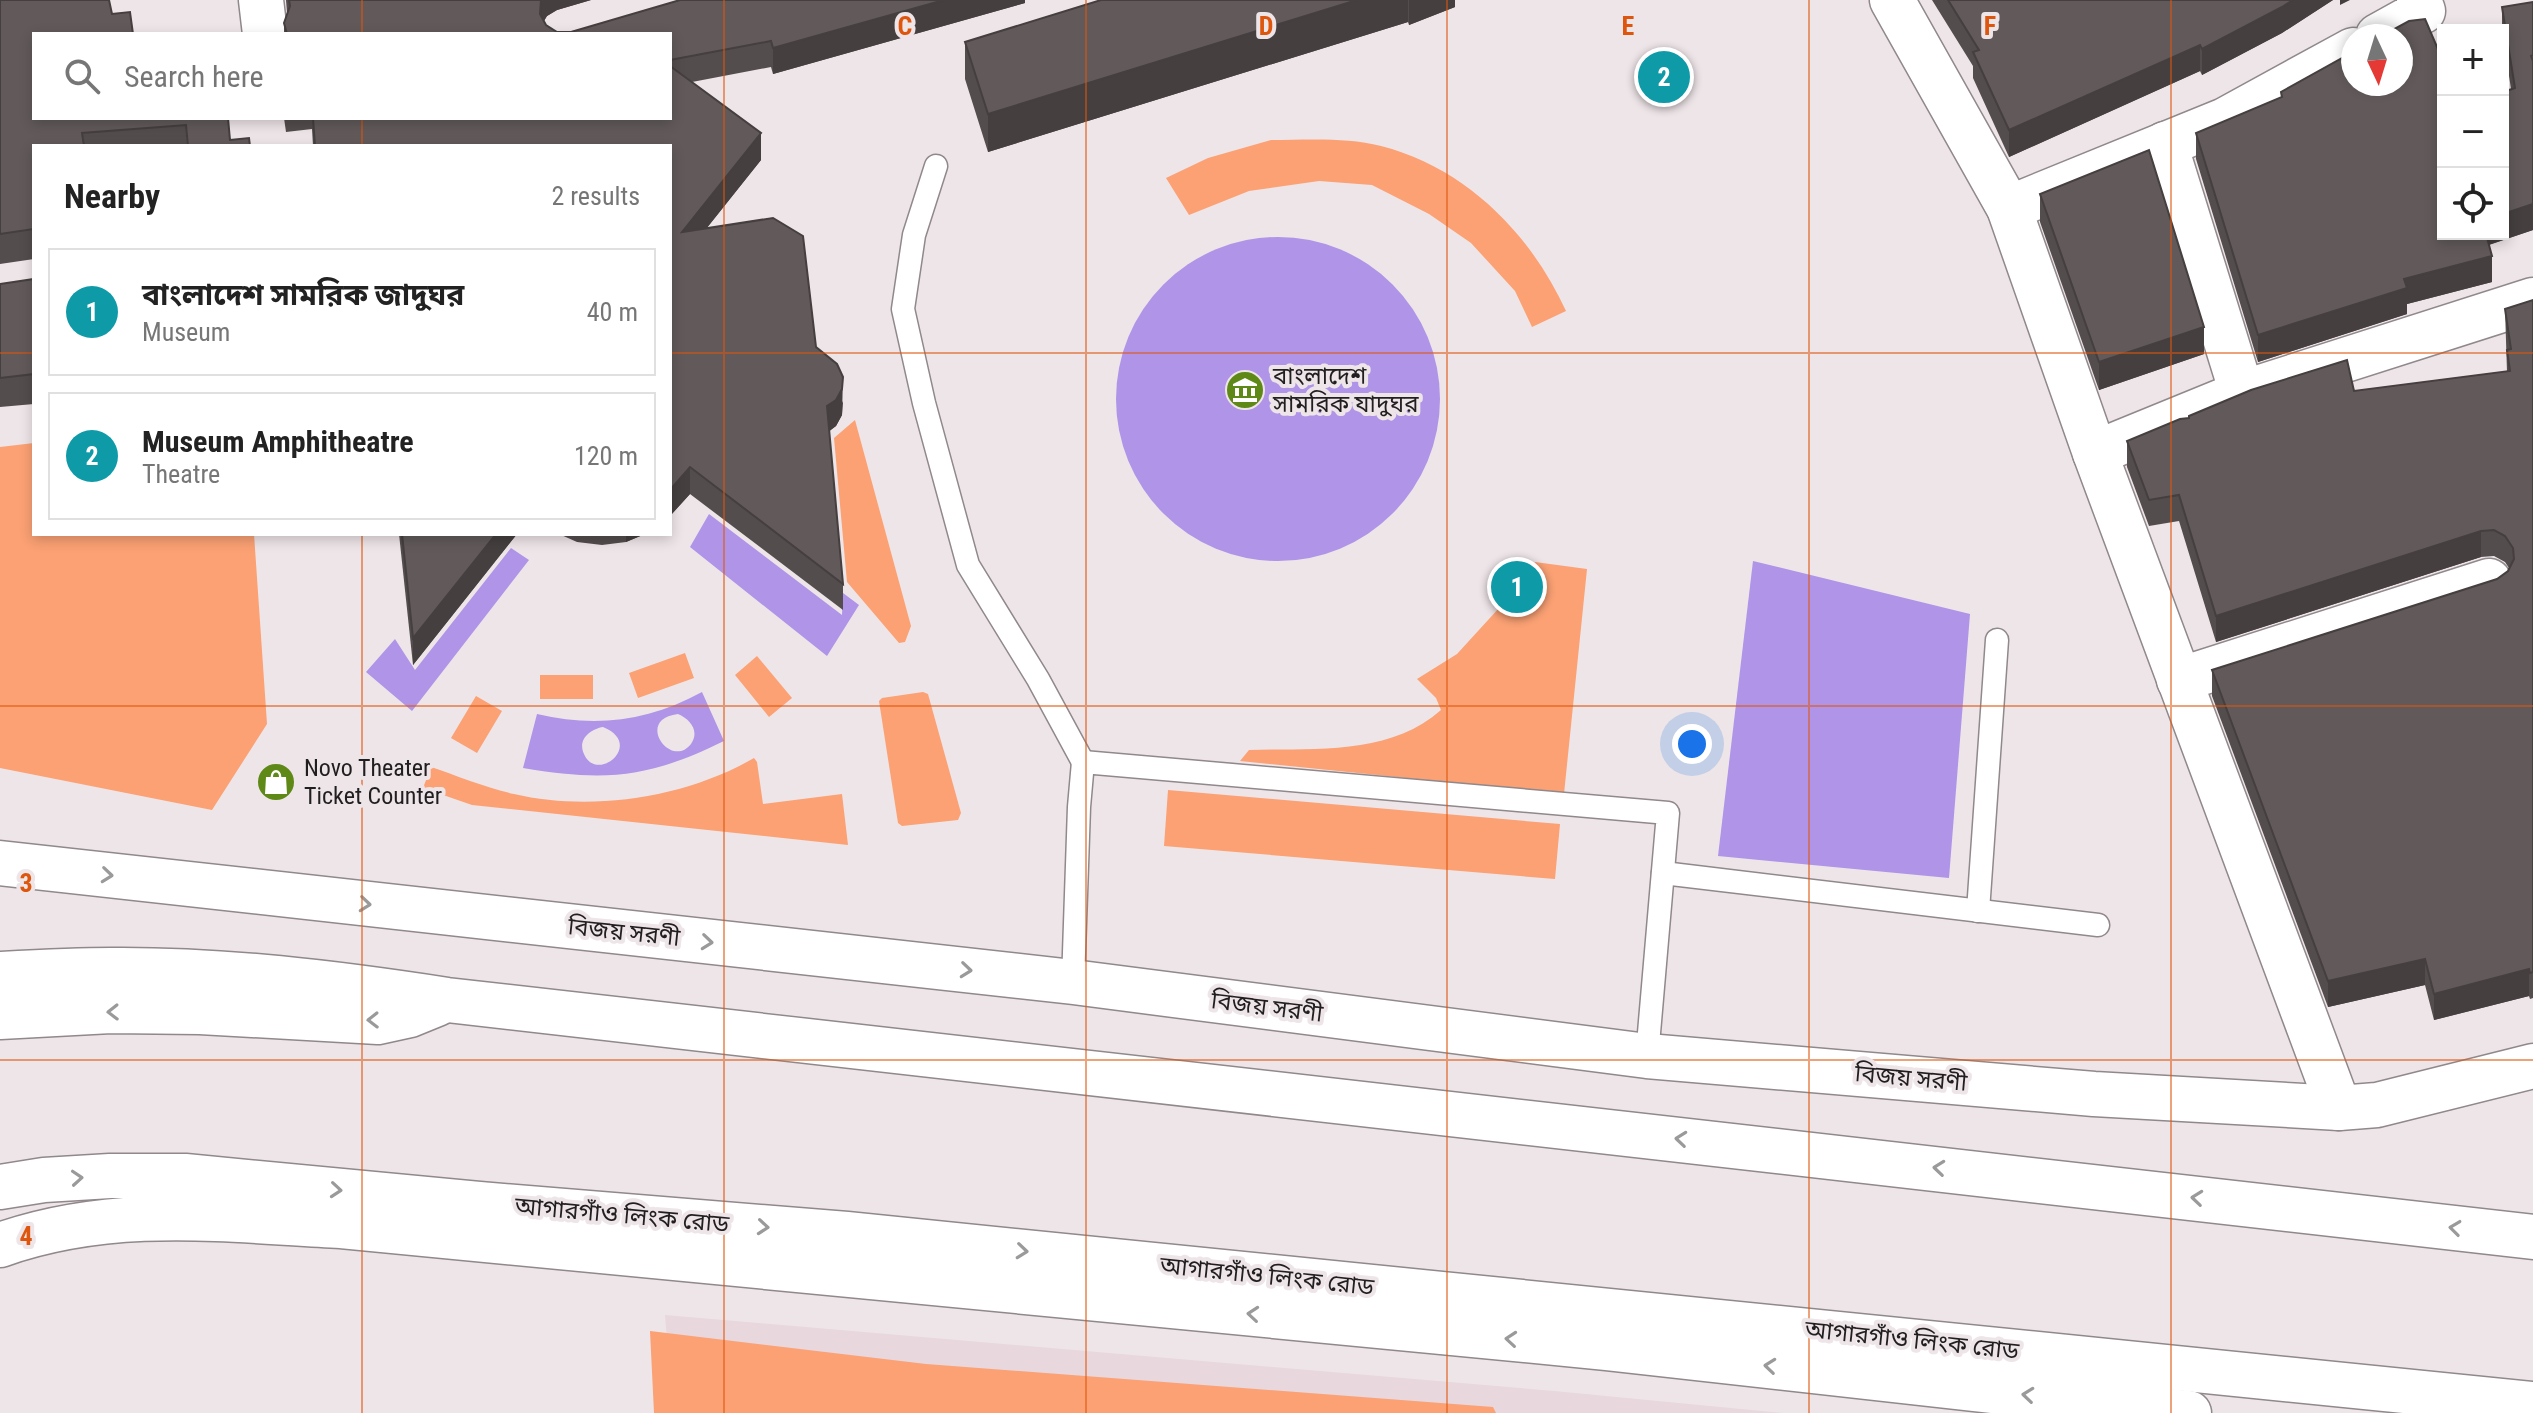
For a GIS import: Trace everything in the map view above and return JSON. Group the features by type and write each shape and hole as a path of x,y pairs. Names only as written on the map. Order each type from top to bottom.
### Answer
{"main road":[{"path":"261,0 265,32"},
{"path":"1892,0 2009,208 2095,453 2339,1108"},
{"path":"2400,24 2423,11 2419,0"},
{"path":"2009,208 2225,120 2341,57"},
{"path":"2165,144 2242,393"},
{"path":"2095,453 2242,393 2533,300"},
{"path":"2179,680 2489,581"},
{"name":"বিজয় সরণী","path":"10,861 1073,982 1647,1056 2094,1094 2339,1108 2377,1105 2533,1066"},
{"path":"0,974 112,970 243,976 376,989 447,1000 2533,1237"},
{"path":"0,1017 111,1011 200,1012 378,1022 410,1015 447,1000"},
{"name":"আগারগাঁও লিংক রোড","path":"0,1187 44,1180 110,1176 185,1176 847,1234 2533,1404"},
{"name":"আগারগাঁও লিংক রোড","path":"0,1245 39,1231 149,1217 341,1226 1591,1346 2189,1413"}],"lane":[{"path":"936,166 914,235 903,309 924,403 968,565 1038,679 1083,762 1073,982"},
{"path":"1978,911 1997,640"},
{"path":"1083,762 1668,813 1647,1056"},
{"path":"1663,873 2098,925"}],"shaded area":[{"path":"1271,140 1368,143 1412,156 1441,170 1467,187 1514,230 1534,255 1566,311 1532,327 1515,291 1471,243 1429,214 1372,185 1319,181 1249,191 1189,215 1166,178 1208,158"},
{"path":"1262,237 1294,237 1325,244 1355,256 1381,273 1404,296 1428,337 1437,367 1440,399 1437,431 1421,476 1404,502 1381,525 1355,542 1325,554 1294,561 1262,561 1231,554 1201,542 1175,525 1152,502 1135,476 1123,446 1116,415 1116,383 1123,352 1135,322 1152,296 1175,273 1201,256 1231,244"},
{"path":"855,420 911,626 905,642 899,643 847,582 834,438"},
{"path":"32,443 32,536 254,536 267,724 212,810 0,768 0,447"},
{"path":"709,514 842,615 843,593 859,605 827,656 690,547"},
{"path":"511,548 529,560 412,711 366,672 395,639 415,670"},
{"path":"1753,561 1970,614 1949,878 1718,856"},
{"path":"1535,562 1587,569 1564,794 1240,761 1249,750 1350,746 1375,742 1420,725 1441,710 1436,698 1417,679 1457,654 1530,574"},
{"path":"685,653 694,678 638,698 629,673"},
{"path":"757,656 792,698 769,717 735,675"},
{"path":"540,675 593,675 593,699 540,699"},
{"path":"702,692 724,741 673,763 626,774 579,775 523,768 537,714 601,721 642,715","holes":["678,714 690,722 694,739 683,750 674,751 660,741 658,733 659,724 665,718","603,727 615,734 620,743 619,751 607,763 598,765 590,762 582,744 590,732"]},
{"path":"923,692 928,694 961,813 958,820 902,826 898,823 879,701"},
{"path":"476,696 502,711 477,753 451,738"},
{"path":"754,758 763,804 842,794 848,845 472,805 423,788 431,767 514,794 574,802 606,801 668,792 727,772"},
{"path":"1168,790 1560,824 1555,879 1164,846"},
{"path":"665,1315 1554,1391 1783,1413 673,1413"},
{"path":"650,1331 926,1364 1493,1407 1496,1413 654,1413"}],"building":[{"path":"0,0 109,0 112,14 130,12 133,32 32,32 32,120 228,120 230,140 249,138 250,144 188,144 186,125 82,133 84,144 32,144 32,229 0,234"},
{"path":"289,0 541,0 540,14 546,25 557,32 286,32 284,23"},
{"path":"680,0 944,0 773,48 771,41 672,60 672,32 571,32"},
{"path":"1101,0 1357,0 988,114 965,42"},
{"path":"1948,0 2293,0 2202,49 2200,45 2009,130 1973,52 1979,50"},
{"path":"2533,2 2533,204 2509,212 2509,90 2515,88 2509,51 2509,24 2505,24 2502,7"},
{"path":"2425,19 2437,47 2437,240 2488,240 2492,256 2404,279 2407,288 2258,335 2196,133 2282,97 2281,92 2341,59 2341,96 2413,96 2413,24 2404,24"},
{"path":"672,67 761,133 682,232 773,218 803,236 816,347 837,364 843,377 842,389 836,400 827,406 843,584 690,467 672,488 672,144 315,144 313,120 672,120"},
{"path":"2149,150 2204,327 2099,362 2040,194"},
{"path":"32,279 32,374 0,378 0,284"},
{"path":"2533,300 2533,972 2530,973 2529,969 2434,994 2425,959 2328,981 2212,670 2497,579 2508,571 2514,559 2513,548 2505,536 2494,530 2481,531 2216,616 2179,495 2149,500 2127,441 2251,390 2347,360 2354,391 2510,371 2507,350 2511,349 2505,309"},
{"path":"402,536 494,536 413,638"}],"place":[{"name":"Museum Amphitheatre","path":"1664,77"},
{"name":"বাংলাদেশ সামরিক যাদুঘর","path":"1245,390"},
{"name":"বাংলাদেশ সামরিক জাদুঘর","path":"1517,587"},
{"name":"Novo Theater Ticket Counter","path":"276,782"}]}
